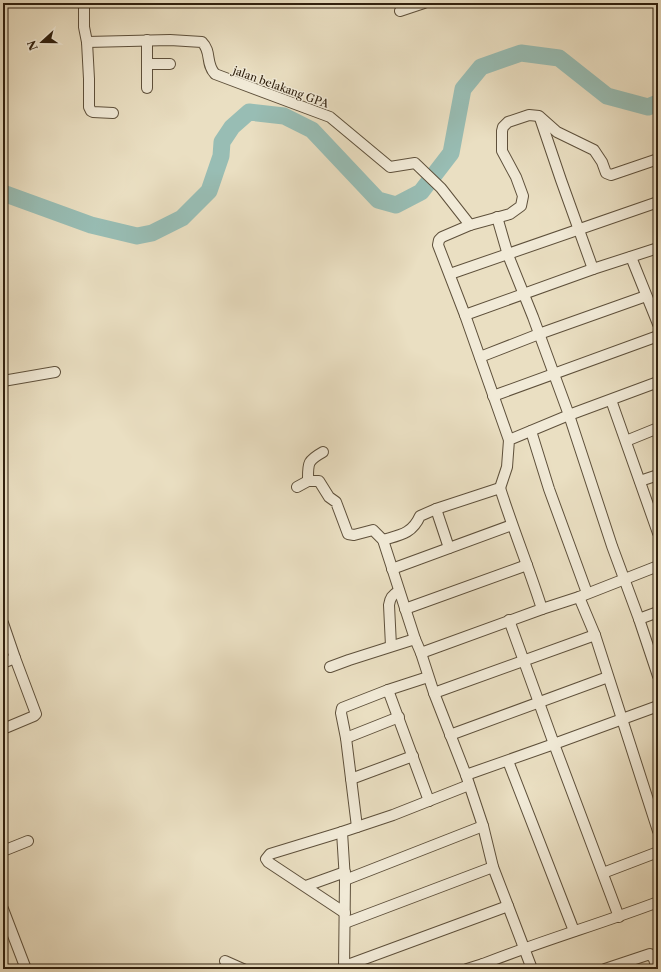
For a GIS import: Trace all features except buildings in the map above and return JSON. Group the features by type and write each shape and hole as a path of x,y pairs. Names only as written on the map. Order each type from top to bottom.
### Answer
{"street":[{"path":"84,3 84,27 87,42 89,79 89,107 91,111 94,112 113,113"},
{"path":"400,11 424,3"},
{"path":"87,42 147,40 147,88"},
{"name":"jalan belakang GPA","path":"147,40 202,42 208,51 210,69 215,74 330,117 390,167 414,163 441,188 470,226"},
{"path":"148,64 170,64"},
{"path":"542,608 500,488 507,467 509,440 465,315 438,245 442,237 470,226 510,214 521,206 523,196 516,177 502,152 501,141 504,127 508,122 529,115 539,116 557,132 594,150 600,158 606,173 611,175 658,159"},
{"path":"539,116 593,269"},
{"path":"450,274 658,202"},
{"path":"497,218 508,255 524,293 569,415 624,578 656,661 658,676"},
{"path":"465,315 593,269 658,248"},
{"path":"631,257 658,324"},
{"path":"480,357 539,334 646,296"},
{"path":"493,396 658,336"},
{"path":"3,381 55,372"},
{"path":"509,440 569,415 658,382"},
{"path":"611,400 640,481 656,520 658,533"},
{"path":"626,441 658,428"},
{"path":"531,431 658,831"},
{"path":"308,481 308,466 312,458 323,452"},
{"path":"640,481 658,475"},
{"path":"297,487 308,481 319,481 329,497 336,502 348,534 354,535 373,530 383,540 434,694 466,775 483,826 493,867 532,969"},
{"path":"383,540 411,530 420,516 436,509 500,488"},
{"path":"436,509 449,548"},
{"path":"392,569 512,525"},
{"path":"406,609 527,565"},
{"path":"421,652 542,608 583,595 658,566"},
{"path":"391,646 389,605 393,594 399,591"},
{"path":"639,619 658,612"},
{"path":"509,620 619,917"},
{"path":"3,623 36,714 3,729"},
{"path":"434,694 595,636"},
{"path":"330,667 415,639"},
{"path":"3,663 15,658"},
{"path":"357,827 346,738 341,713 342,708 388,690 428,677"},
{"path":"450,735 608,677"},
{"path":"388,690 429,801"},
{"path":"466,775 658,706"},
{"path":"346,738 398,717"},
{"path":"351,779 413,756"},
{"path":"508,761 574,931"},
{"path":"345,918 306,886 268,862 266,857 270,854 357,827 469,785"},
{"path":"306,886 345,876 483,826"},
{"path":"342,832 345,876 344,967 508,906"},
{"path":"3,851 28,841"},
{"path":"603,873 658,852"},
{"path":"345,918 493,867"},
{"path":"467,969 484,966 524,948 619,917 658,902"},
{"path":"3,908 26,969"},
{"path":"605,969 650,954 654,959 657,969"},
{"path":"225,961 243,969"}],"waterway":[{"path":"3,193 91,225 137,236 152,233 182,218 209,191 221,156 222,142 232,127 249,112 284,116 312,130 378,200 396,205 421,192 451,153 463,89 481,67 521,53 559,58 607,96 648,107 658,103"}]}
